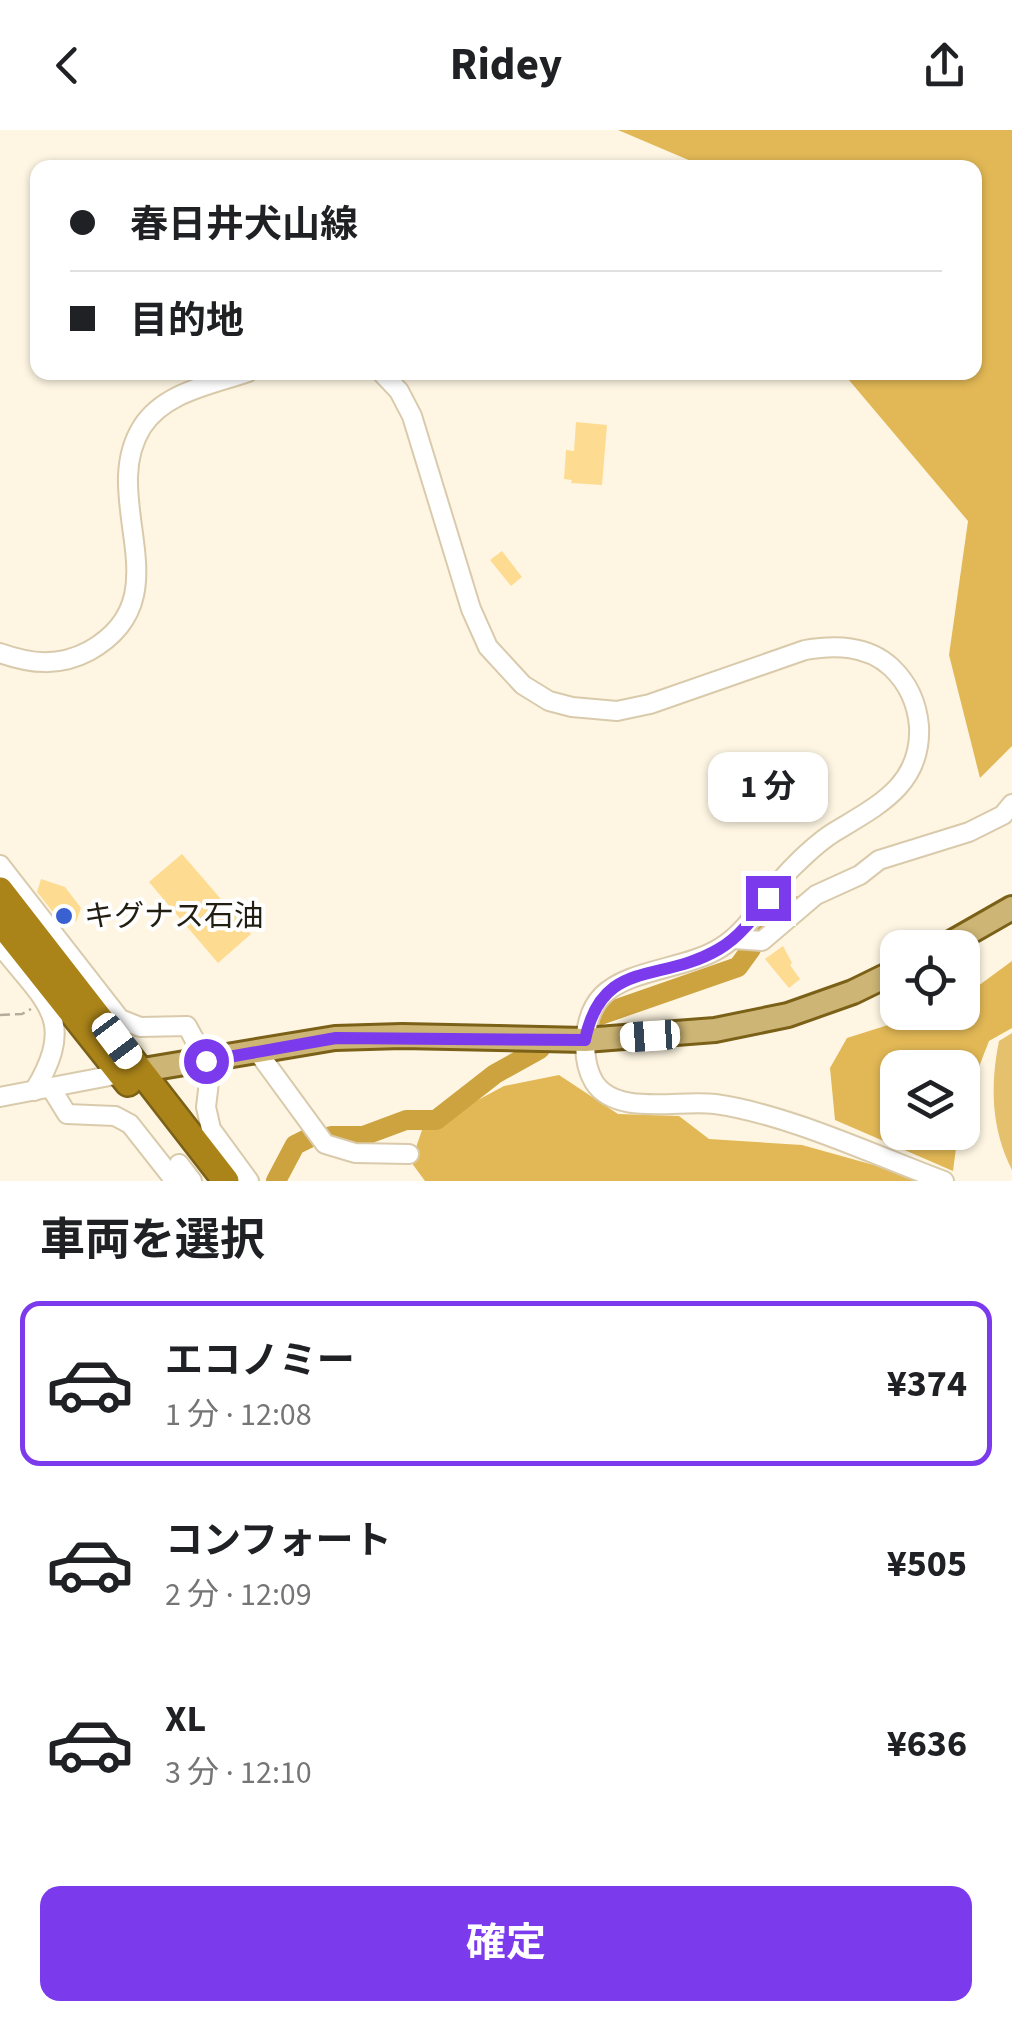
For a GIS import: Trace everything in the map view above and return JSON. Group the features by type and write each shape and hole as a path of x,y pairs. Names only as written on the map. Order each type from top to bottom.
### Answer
{"highway":[{"path":"0,890 206,1181"},
{"path":"0,922 226,1181"}],"main road":[{"path":"974,930 1012,908"},
{"path":"130,1072 336,1038 585,1040 716,1030 788,1014 880,979"}],"street":[{"path":"0,653 19,660 60,662 100,644 121,623 132,603 138,576 127,473 130,451 141,428 158,407 184,393 224,380"},
{"path":"389,380 412,416 471,610 488,647 504,668 549,700 584,709 617,710 650,704 826,646 866,652 889,664 905,683 914,700 919,734 916,758 906,780 892,797 816,845 783,876 734,938 700,958 614,986 599,998 585,1040 587,1064 594,1081 604,1093 620,1102 685,1101 756,1112 944,1181"},
{"path":"734,938 762,941 816,895 860,875 879,860 969,832 1003,814 1012,804"},
{"path":"0,865 120,1018 140,1027 187,1026 206,1061 206,1106 211,1129 249,1181"},
{"path":"0,945 54,1018 57,1036 42,1089"},
{"path":"257,1051 325,1144 356,1153 410,1154"},
{"path":"0,1097 130,1072"},
{"path":"42,1089 67,1114 115,1116 130,1124 177,1173 192,1181"}],"path":[{"path":"0,1015 22,1014 46,1005"}],"shaded area":[{"path":"618,130 1012,130 1012,746 980,778 949,655 968,521 849,380 982,380 982,160 689,160"},
{"path":"1012,961 1012,1028 989,1041 980,1064 980,1050 880,1050 880,1139 835,1120 830,1068 847,1038 880,1028 980,1030 980,985"},
{"path":"1012,1033 1012,1170 996,1123 994,1074 999,1041"},
{"path":"559,1075 618,1114 679,1116 709,1139 802,1145 931,1181 425,1181 411,1162 422,1130 504,1086"},
{"path":"904,1150 956,1150 953,1171"}],"building":[{"path":"576,422 607,425 602,485 564,479 566,450 574,451"},
{"path":"502,551 522,577 511,586 490,560"},
{"path":"182,854 251,934 218,963 149,882"},
{"path":"41,879 65,887 81,908 76,922 70,913 60,921 37,892"},
{"path":"783,946 800,979 789,988 765,959"}],"waterway":[{"path":"761,932 767,921 795,906"},
{"path":"600,1015 738,967 751,949"},
{"path":"331,1136 363,1136 406,1120 436,1120 495,1074 540,1049"},
{"path":"276,1181 295,1145 313,1136"}],"place":[{"name":"キグナス石油","path":"64,916"}],"route":[{"path":"206,1061 336,1038 585,1040 599,998 614,986 717,950 734,938 768,898"}]}
